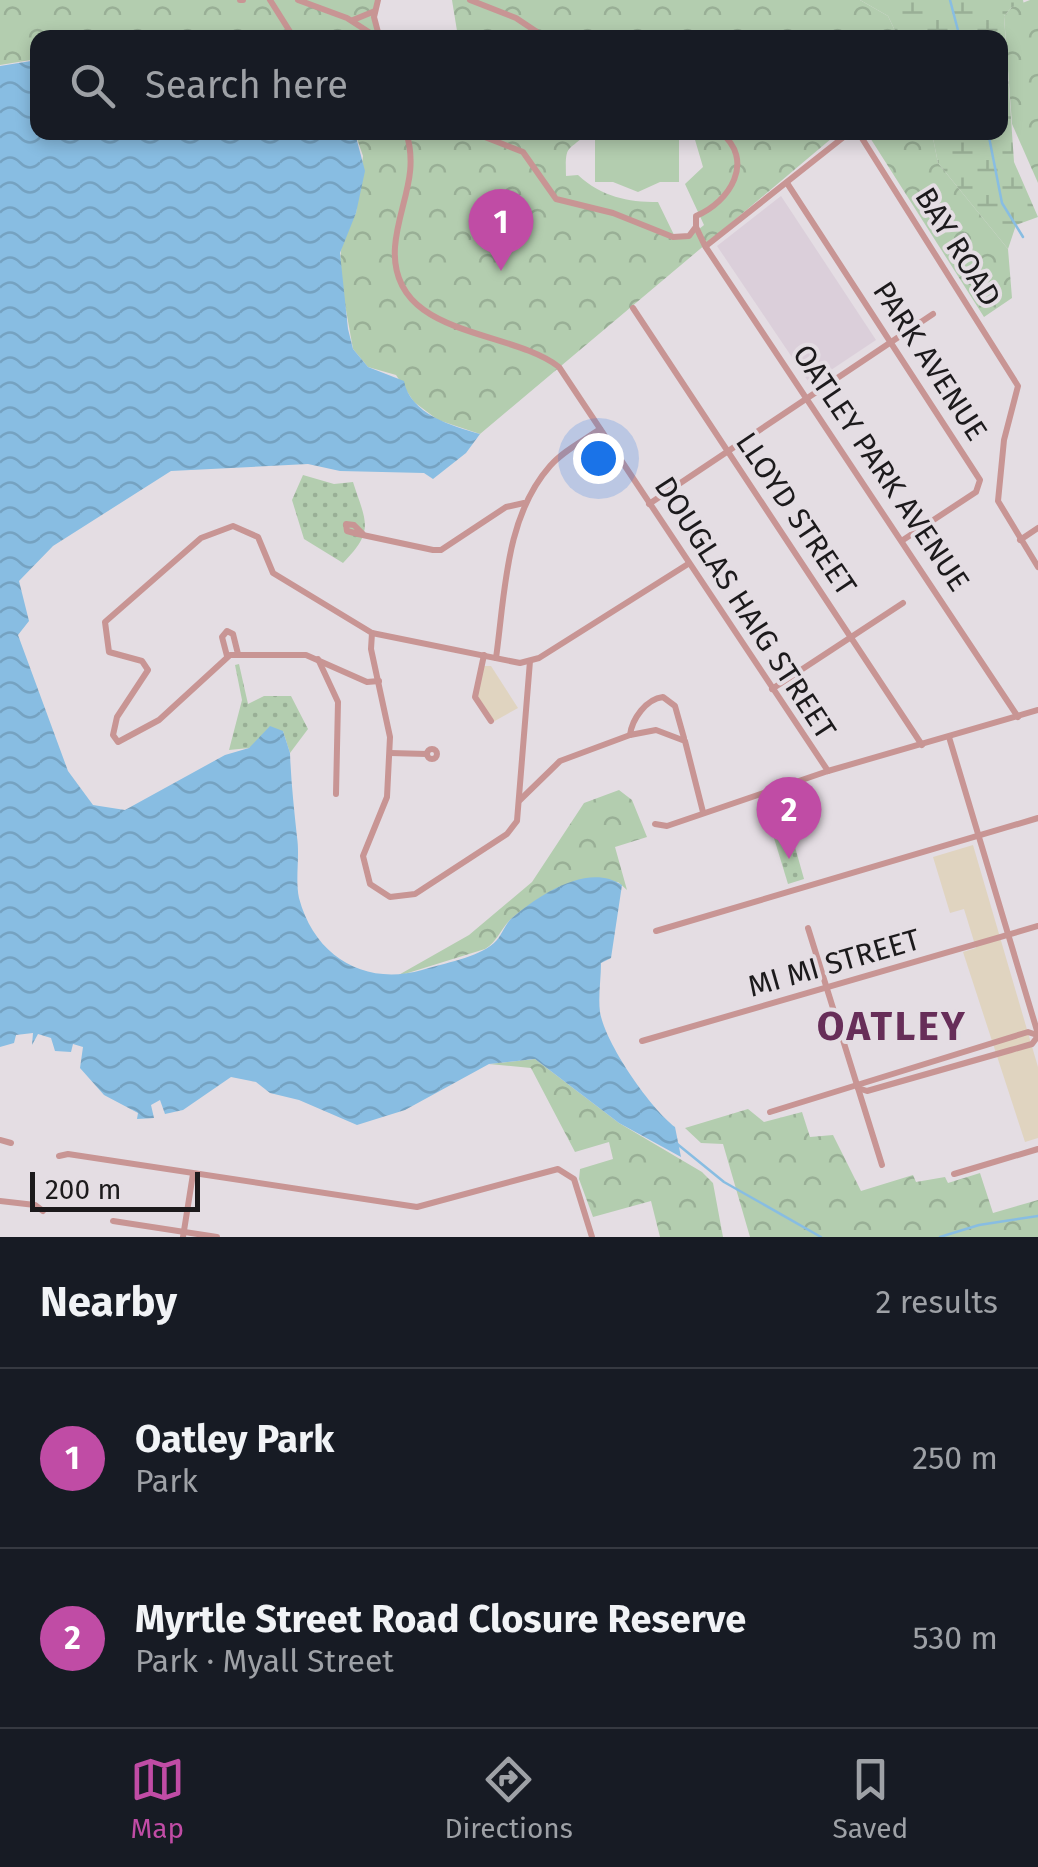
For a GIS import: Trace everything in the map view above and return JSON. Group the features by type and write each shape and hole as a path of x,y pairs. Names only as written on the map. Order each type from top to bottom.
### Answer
{"street":[{"path":"270,0 289,30"},
{"path":"298,0 352,20 367,30"},
{"path":"378,0 378,30"},
{"path":"470,0 516,18 534,30"},
{"path":"352,20 375,11"},
{"name":"DOUGLAS HAIG STREET","path":"407,140 412,179 395,249 402,279 416,302 424,312 458,328 542,354 559,367 828,772"},
{"path":"493,140 524,152 556,199 613,212 673,237 689,235 706,246 840,140"},
{"path":"689,235 696,227 696,216 726,198 736,173 735,152 726,140"},
{"name":"BAY ROAD","path":"863,140 1018,386 1005,437 998,499 1020,540"},
{"name":"PARK AVENUE","path":"787,182 980,484 976,492 903,540"},
{"name":"OATLEY PARK AVENUE","path":"696,227 1018,717"},
{"name":"LLOYD STREET","path":"633,308 922,745"},
{"path":"649,504 933,314"},
{"path":"496,658 513,540 524,503 552,464 600,429"},
{"path":"364,535 441,550 506,507 524,503"},
{"path":"379,681 366,682 318,658 227,656 160,720 125,742 116,740 117,716 148,670 142,661 117,658 108,650 104,627 110,616 155,582 201,538 219,529 239,526 254,534 268,567 372,632 530,662 688,564"},
{"path":"1038,528 1020,540 1038,566"},
{"path":"772,690 903,602"},
{"path":"227,656 222,636 227,631 234,634 238,654"},
{"path":"372,632 390,753 387,797 363,862 367,879 385,895 415,894 507,834 518,821 530,662"},
{"path":"484,656 476,697 490,721"},
{"path":"318,658 338,702 336,794"},
{"path":"630,735 649,702 663,697 677,710 703,812"},
{"path":"656,824 667,826 828,772 1038,710"},
{"path":"520,800 560,761 652,730 684,739"},
{"path":"948,737 1038,1035"},
{"path":"390,753 426,754"},
{"path":"656,931 1038,818"},
{"name":"MI MI STREET","path":"642,1041 1038,926"},
{"path":"808,928 882,1165"},
{"path":"770,1112 1028,1032 1038,1035"},
{"path":"857,1088 867,1091 1032,1044 1038,1035"},
{"path":"991,1043 994,1053"},
{"path":"938,1060 941,1069"},
{"path":"905,1070 908,1079"},
{"path":"0,1140 11,1143"},
{"path":"954,1174 1038,1149"},
{"path":"59,1156 416,1207 454,1200 551,1169 565,1171 576,1182 592,1237"},
{"path":"183,1234 193,1174"},
{"path":"0,1201 35,1205 43,1211"},
{"path":"113,1221 217,1237"}],"shaded area":[{"path":"781,196 876,340 810,384 717,246"},
{"path":"483,666 491,666 518,708 493,722 477,697"},
{"path":"973,845 1038,1067 1038,1138 1025,1142 963,952 976,948 964,909 950,913 933,857"}],"green space":[{"path":"0,0 378,0 375,11 379,30 30,30 30,60 0,65"},
{"path":"452,0 860,0 888,16 895,30 457,30"},
{"path":"860,0 1023,0 1024,5 1012,7 1004,16 1005,30 895,30 888,16"},
{"path":"1038,0 1038,183 1012,124 1004,16 1012,7"},
{"path":"1008,74 1014,162 1038,217 1016,225 1008,249 938,163 933,140 1008,140"},
{"path":"357,140 579,140 567,153 566,176 578,175 615,197 658,202 676,239 687,239 704,225 685,184 703,167 695,140 830,140 480,434 438,420 414,402 396,375 368,367 353,349 339,271 342,241 356,213 363,156"},
{"path":"595,140 679,140 679,182 660,182 638,192 613,182 595,182"},
{"path":"871,140 933,140 938,163 1008,249 1012,298 984,317"},
{"path":"303,475 334,484 353,482 365,526 360,542 343,563 304,539 292,500"},
{"path":"239,664 248,704 264,696 291,696 308,729 290,753 283,731 249,748 229,750 242,700 235,665"},
{"path":"619,790 632,800 647,837 615,847 627,890 618,882 548,896 511,919 485,949 395,977 469,935 532,882 584,803"},
{"path":"781,797 804,879 788,884 763,802"},
{"path":"535,1059 619,1123 702,1172 713,1183 723,1237 660,1237 651,1201 593,1217 579,1179 580,1169 613,1159 609,1142 575,1152 531,1068 489,1064"},
{"path":"748,1109 764,1122 802,1112 810,1137 833,1135 861,1191 913,1175 916,1182 945,1177 948,1183 980,1173 993,1213 1038,1200 1038,1237 750,1237 723,1144 701,1143 685,1128"}],"water":[{"path":"30,61 30,140 357,140 365,171 356,213 340,253 353,349 368,367 404,381 414,402 423,410 480,434 466,453 433,479 424,473 340,471 308,464 171,471 53,546 19,581 29,621 18,635 68,771 93,805 125,810 225,755 249,748 270,726 283,731 290,753 298,891 307,919 330,951 363,970 381,974 422,970 479,953 494,943 523,909 564,884 594,877 622,885 611,958 601,963 600,1012 610,1040 630,1074 675,1127 681,1157 619,1123 535,1059 489,1064 405,1110 357,1125 299,1100 270,1093 256,1082 231,1077 183,1110 165,1114 160,1100 151,1105 154,1118 137,1119 138,1113 104,1095 80,1068 83,1047 73,1044 71,1052 55,1051 51,1038 38,1034 32,1045 33,1033 16,1035 14,1043 0,1047 0,66"}],"waterway":[{"path":"950,0 958,30"},
{"path":"990,140 1002,203 1023,237"},
{"path":"676,1143 724,1182 821,1237"},
{"path":"940,1237 979,1225 1038,1216"}],"place":[{"name":"Oatley Park","path":"501,271"},
{"name":"Myrtle Street Road Closure Reserve","path":"789,859"}],"district":[{"name":"OATLEY","path":"892,1026"}]}
